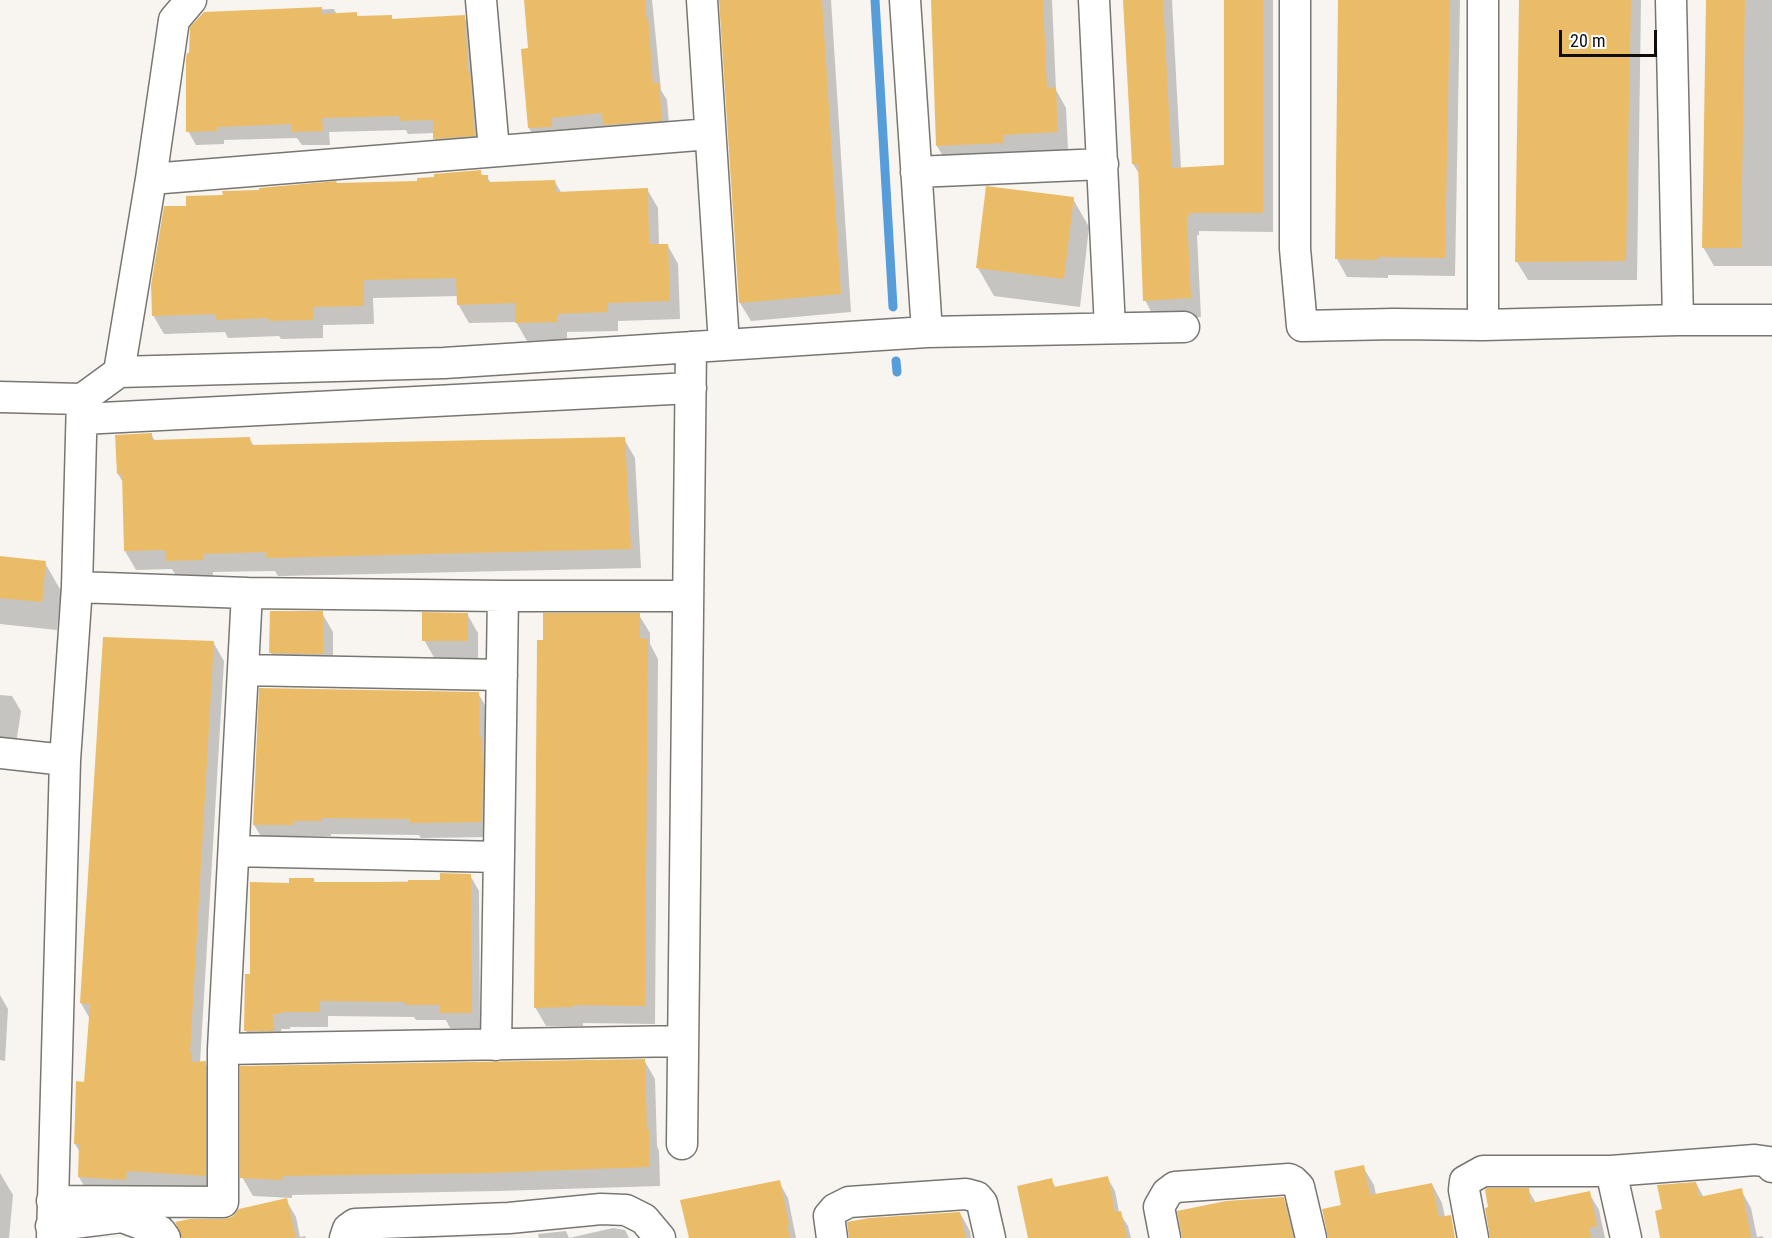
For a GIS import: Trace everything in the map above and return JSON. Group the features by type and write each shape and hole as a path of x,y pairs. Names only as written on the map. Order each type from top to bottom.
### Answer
{"street":[{"path":"52,1222 65,760 77,586 82,409 119,372 151,179 174,20 192,0"},
{"path":"481,0 494,150"},
{"path":"702,0 724,344"},
{"path":"905,0 927,332"},
{"path":"1094,0 1110,328"},
{"path":"1295,0 1295,249 1302,327 1772,320"},
{"path":"1483,0 1483,325"},
{"path":"1671,0 1678,320"},
{"path":"151,179 710,134"},
{"path":"916,172 1103,164"},
{"path":"119,372 444,363 927,332 1184,327"},
{"path":"682,1144 691,347"},
{"path":"0,397 82,409 691,388"},
{"path":"77,586 248,593 688,596"},
{"path":"52,1222 223,1202 223,1049 248,593"},
{"path":"496,1045 503,596"},
{"path":"243,670 502,675"},
{"path":"0,753 65,760"},
{"path":"234,851 499,857"},
{"path":"223,1049 683,1041"},
{"path":"1473,1238 1464,1190 1466,1181 1484,1172 1611,1170 1755,1160 1769,1162 1772,1167"},
{"path":"1611,1170 1626,1238"},
{"path":"1165,1238 1159,1207 1167,1193 1175,1187 1289,1179 1299,1187 1311,1238"},
{"path":"832,1238 830,1216 835,1209 849,1202 966,1194 977,1197 982,1203 990,1238"},
{"path":"345,1238 348,1229 355,1224 512,1228 601,1209 626,1210 644,1219 660,1238"},
{"path":"52,1222 122,1217 160,1231 165,1238"}],"building":[{"path":"524,0 645,0 653,83 659,83 662,121 603,125 602,113 552,118 552,127 528,128 521,49 528,48"},
{"path":"719,0 822,0 841,294 739,303"},
{"path":"931,0 1043,0 1047,88 1056,87 1058,132 1003,135 1004,143 936,146"},
{"path":"1123,0 1163,0 1172,168 1224,165 1224,0 1263,0 1263,213 1189,213 1187,216 1191,298 1143,301 1138,164 1132,164"},
{"path":"1338,0 1450,0 1445,258 1335,259"},
{"path":"1519,0 1631,0 1626,261 1515,262"},
{"path":"1706,0 1745,0 1741,248 1702,248"},
{"path":"322,7 322,14 357,12 357,16 392,15 392,19 465,15 475,136 433,139 433,120 399,121 399,116 322,118 323,131 292,132 292,124 217,127 217,131 186,132 186,59 189,53 190,27 204,12"},
{"path":"481,170 481,175 488,175 488,182 555,180 556,192 648,188 649,244 668,244 670,301 608,303 608,312 557,314 558,322 515,323 515,303 457,305 456,278 364,280 364,306 313,307 314,320 269,321 268,318 216,320 215,314 152,316 151,285 164,206 186,206 186,196 223,195 222,191 259,190 259,188 336,181 337,183 417,181 417,178 434,177 434,174"},
{"path":"986,186 1074,197 1064,279 976,268"},
{"path":"152,433 152,440 250,437 251,445 625,437 631,549 270,558 266,557 266,552 203,554 203,560 165,561 165,550 124,551 122,474 117,474 115,435"},
{"path":"0,556 46,561 42,602 0,598"},
{"path":"270,611 323,611 323,654 269,653"},
{"path":"422,612 468,613 468,641 422,641"},
{"path":"543,613 640,613 640,638 648,639 645,1006 573,1005 573,1007 534,1008 537,640 543,640"},
{"path":"103,637 214,641 190,1053 192,1053 192,1062 206,1061 206,1176 127,1171 126,1180 78,1177 79,1144 74,1144 76,1081 84,1082 90,1004 80,1003"},
{"path":"259,688 479,692 479,737 482,737 483,775 482,822 410,823 410,819 322,818 322,821 293,821 293,825 253,825"},
{"path":"440,873 471,874 472,1013 440,1013 440,1005 405,1005 405,1002 320,1001 320,1012 273,1014 274,1031 244,1031 245,974 250,974 250,882 289,883 289,878 314,878 314,882 408,882 408,880 440,880"},
{"path":"645,1059 650,1167 485,1173 282,1176 283,1180 240,1178 240,1066"},
{"path":"1364,1165 1370,1195 1432,1183 1439,1217 1451,1215 1455,1238 1328,1238 1322,1209 1341,1205 1334,1171"},
{"path":"1108,1176 1115,1212 1121,1211 1127,1238 1028,1238 1017,1186 1052,1178 1054,1187"},
{"path":"780,1180 790,1238 689,1238 680,1200"},
{"path":"1696,1182 1699,1197 1742,1188 1751,1238 1660,1238 1655,1211 1662,1209 1657,1185"},
{"path":"1487,1188 1529,1188 1531,1203 1590,1191 1597,1226 1589,1228 1591,1238 1490,1238 1485,1208 1488,1207 1485,1190"},
{"path":"1284,1197 1293,1238 1182,1238 1177,1211 1226,1201"},
{"path":"287,1198 296,1238 182,1238 175,1222 190,1219 223,1219 232,1217 239,1209"},
{"path":"960,1212 966,1238 849,1238 847,1222 869,1218"}],"waterway":[{"path":"875,0 893,307"},
{"path":"896,361 897,372"}]}
